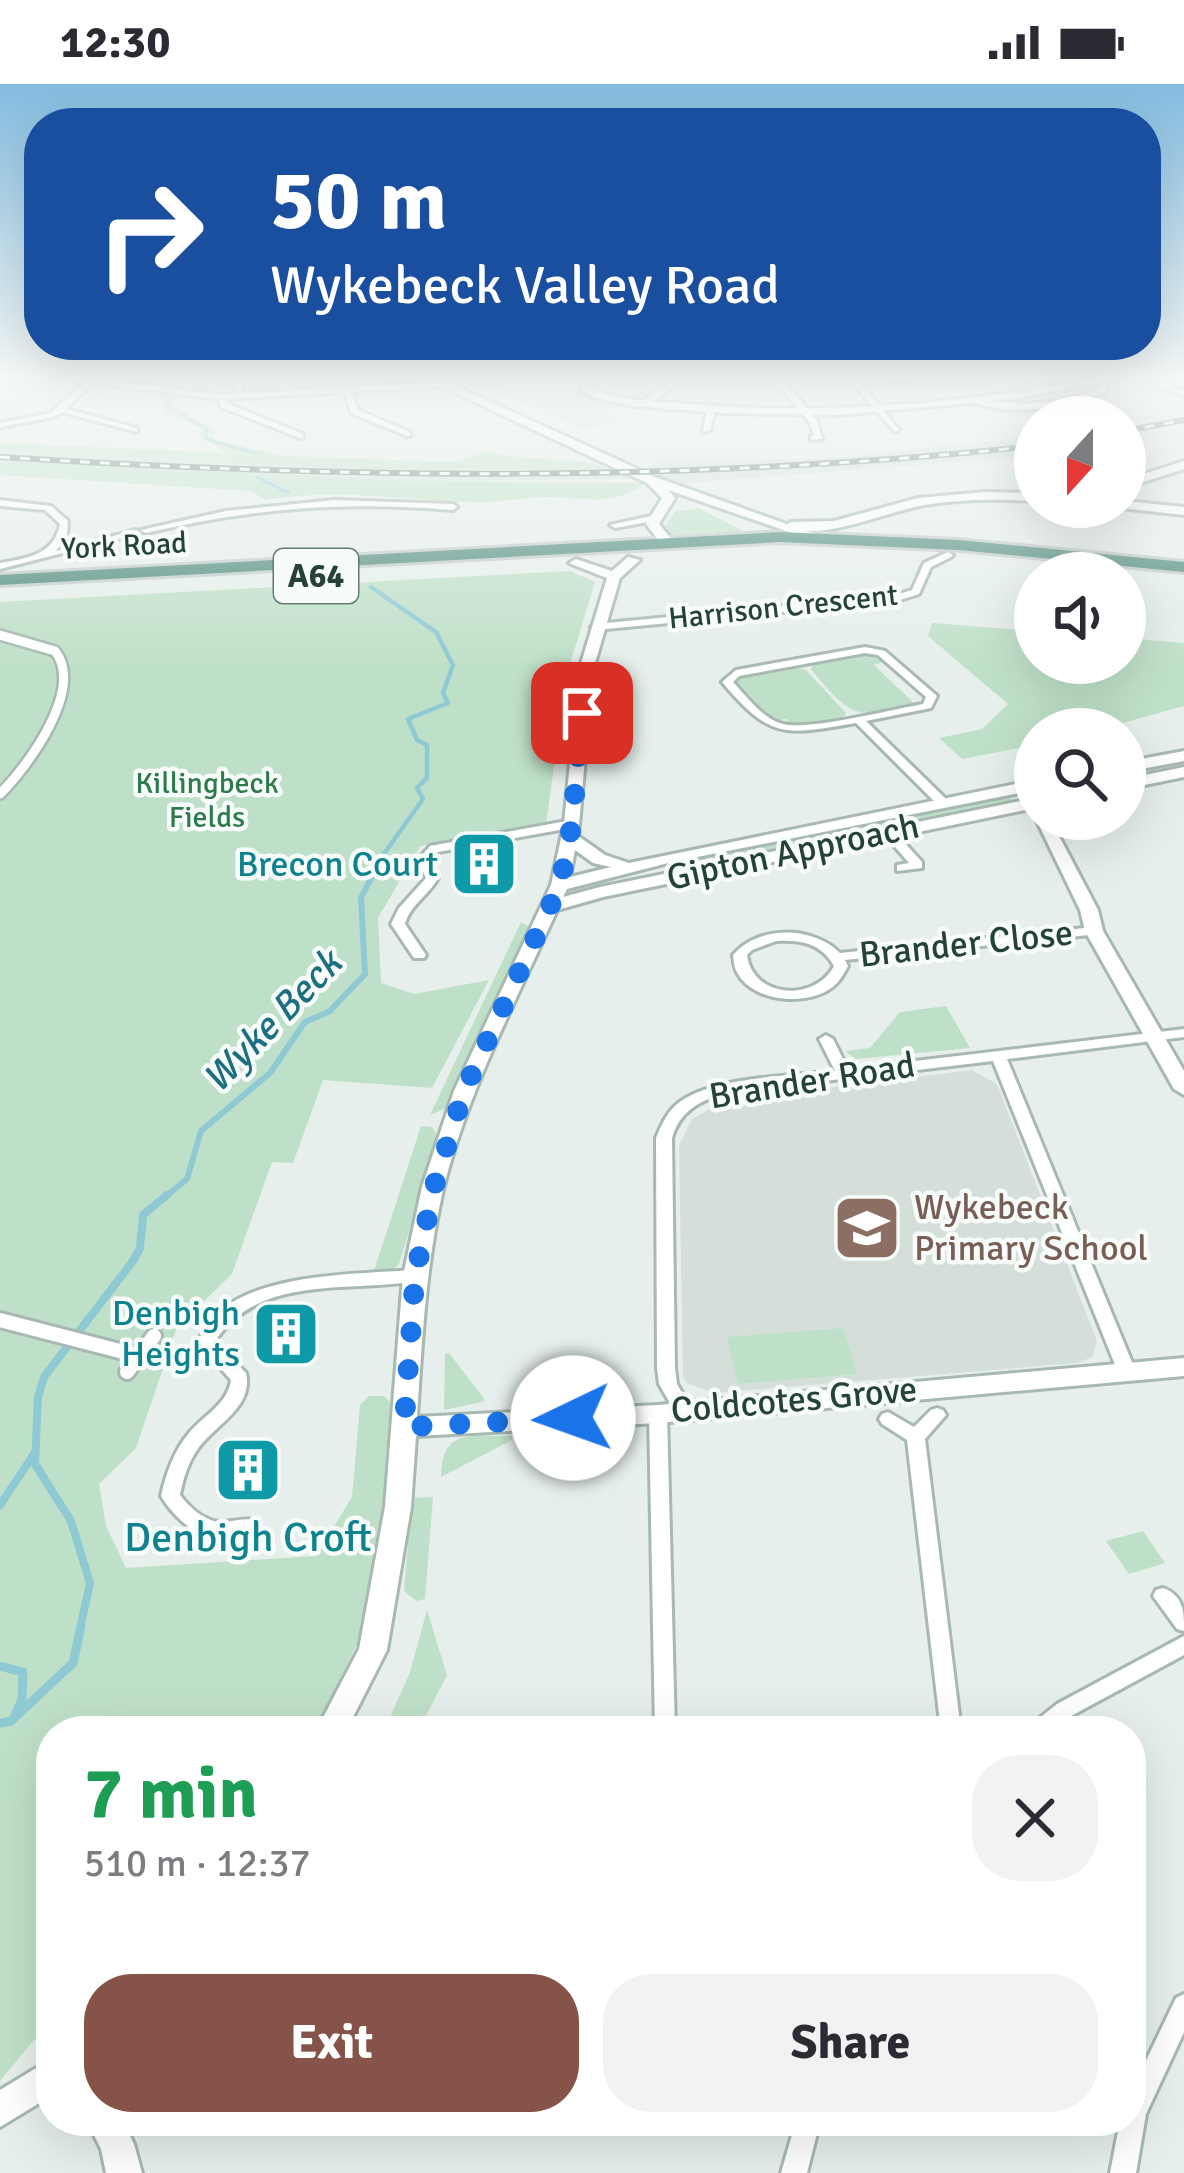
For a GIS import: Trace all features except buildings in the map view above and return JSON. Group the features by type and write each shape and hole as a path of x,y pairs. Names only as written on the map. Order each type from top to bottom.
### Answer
{"highway":[{"path":"610,548 657,520"},
{"name":"York Road","path":"0,593 633,560 820,538 1184,567"},
{"name":"York Road","path":"0,580 668,543 948,555 1184,578"}],"street":[{"path":"639,473 745,520 755,529 742,547"},
{"path":"656,482 744,508 820,538"},
{"path":"656,482 669,498 657,520"},
{"path":"791,526 825,530 855,518 947,498 1014,497"},
{"path":"0,566 238,508 305,500 453,507"},
{"path":"0,503 34,505 58,516 64,523 63,538 47,555"},
{"path":"657,520 705,505 744,508"},
{"path":"1146,507 1184,511"},
{"path":"855,518 850,525 853,533 878,540"},
{"path":"657,520 668,543"},
{"name":"Harrison Crescent","path":"596,627 896,598 916,592 931,561 948,555"},
{"path":"339,1716 373,1650 398,1507 415,1276 434,1187 464,1091 556,896 570,831 586,670 614,577 633,560"},
{"path":"576,562 614,577"},
{"path":"0,635 43,645 69,673 68,688 28,765 0,794"},
{"path":"865,650 881,652 932,696 927,706 858,719 788,730 766,725 727,682 736,673 865,650"},
{"path":"858,719 944,804"},
{"path":"1146,763 1184,756"},
{"path":"1146,780 1184,772"},
{"name":"Gipton Approach","path":"556,896 637,865 944,804 1014,802"},
{"name":"Gipton Approach","path":"556,896 600,892 1014,805"},
{"path":"570,831 599,859 637,865"},
{"path":"419,956 398,924 400,910 428,889 432,878 424,860 434,849 570,831"},
{"path":"889,832 918,865 901,868"},
{"path":"1053,840 1089,910 1094,931 1184,1089"},
{"name":"Brander Close","path":"838,957 841,967 831,985 802,994 753,984 739,965 747,947 774,937 805,938 838,957 1094,931"},
{"name":"Brander Road","path":"665,1716 670,1412 664,1138 668,1121 680,1106 723,1089 1184,1033"},
{"path":"826,1039 844,1073"},
{"path":"998,1055 1127,1372"},
{"path":"249,1525 214,1531 183,1513 170,1496 175,1471 195,1438 231,1407 240,1389 240,1378 206,1342 214,1323 247,1301 289,1288 415,1276"},
{"path":"0,1320 139,1356"},
{"path":"128,1372 154,1336"},
{"name":"Coldcotes Grove","path":"404,1427 670,1412 1184,1367"},
{"path":"937,1415 916,1438 948,1716"},
{"path":"888,1419 916,1438"},
{"path":"1163,1596 1184,1623"},
{"path":"1057,1716 1184,1645"},
{"path":"1146,2086 1184,2006"},
{"path":"0,2110 36,2086"},
{"path":"112,2136 124,2173"},
{"path":"794,2173 804,2136"},
{"path":"1123,2173 1129,2136"}],"shaded area":[{"path":"257,473 808,473 672,484 659,479 412,481"},
{"name":"Wykebeck Primary School","path":"972,1070 997,1084 1097,1341 1092,1357 1078,1363 713,1393 687,1383 683,1377 679,1146 692,1119 724,1101"}],"green space":[{"path":"257,473 412,481 644,483 620,496 597,499 471,502 343,495 266,500 251,491 0,475"},
{"path":"699,508 743,531 673,535 664,527 676,511"},
{"name":"Killingbeck Fields","path":"570,571 595,582 567,674 546,824 420,846 378,918 381,983 414,994 489,980 432,1088 323,1080 293,1163 272,1162 232,1274 177,1327 136,1448 99,1484 106,1526 126,1568 316,1556 352,1497 360,1405 369,1396 384,1396 390,1402 380,1551 364,1628 324,1716 36,1716 36,2039 0,2081 0,602"},
{"path":"932,623 1014,629 1014,684 1146,684 1146,640 1184,643 1184,706 1146,717 1146,708 1014,708 1014,749 962,759 939,738 982,729 1008,704 928,636"},
{"path":"865,650 890,660 874,665 918,707 882,713 857,711 836,698 811,669 815,659"},
{"path":"784,665 806,670 846,713 841,722 795,729 786,719 764,723 727,682 736,673"},
{"path":"1003,796 1014,800 699,868 694,857"},
{"path":"521,922 532,928 449,1107 430,1115"},
{"path":"946,1006 970,1048 856,1059 845,1051 870,1048 900,1012"},
{"path":"421,1126 432,1127 438,1137 399,1264 392,1270 374,1271"},
{"path":"843,1328 857,1374 738,1384 727,1337"},
{"path":"449,1353 485,1400 444,1410 445,1354"},
{"path":"472,1436 512,1436 441,1477 453,1442"},
{"path":"433,1497 425,1599 416,1601 404,1591 412,1498"},
{"path":"1143,1531 1165,1563 1129,1574 1106,1541"},
{"path":"427,1610 447,1675 426,1716 391,1716 410,1672"}],"waterway":[{"name":"Wyke Beck","path":"257,477 289,493"},
{"name":"Wyke Beck","path":"375,590 371,587 436,632 453,665 443,693 448,703 408,719 417,740 427,745 427,778 417,788 423,799 383,856"},
{"name":"Wyke Beck","path":"164,1198 187,1179 201,1131 270,1073 305,1022 330,1011 365,974 361,898 383,856"},
{"name":"Wyke Beck","path":"80,1629 90,1583 71,1521 35,1464 38,1397 44,1377 133,1261 140,1248 143,1215 167,1195"},
{"name":"Wyke Beck","path":"0,1505 34,1454"},
{"name":"Wyke Beck","path":"0,1723 11,1721 73,1663 81,1626"},
{"name":"Wyke Beck","path":"0,1666 23,1672 22,1700 16,1713"}],"railway":[{"path":"452,473 551,473"}],"place":[{"name":"Brecon Court","path":"484,864"},
{"name":"Wykebeck Primary School","path":"867,1228"},
{"name":"Denbigh Heights","path":"286,1334"},
{"name":"Denbigh Croft","path":"248,1470"}],"route":[{"path":"573,1418 404,1427 415,1276 434,1187 464,1091 560,885 572,824 582,713"}]}
